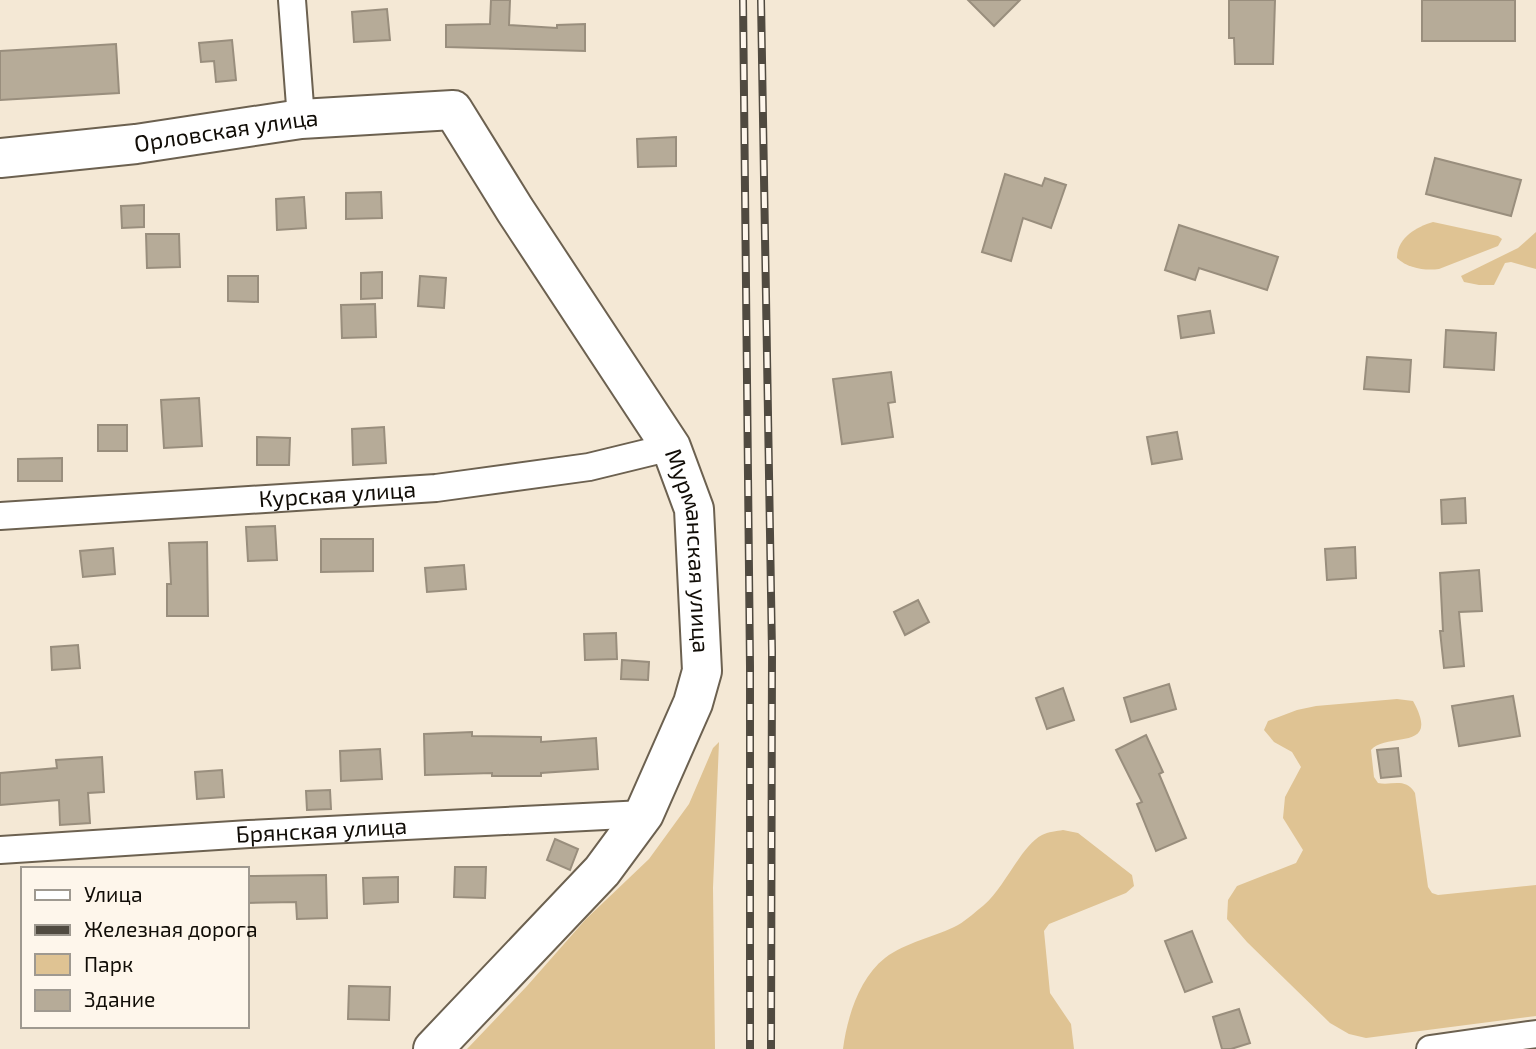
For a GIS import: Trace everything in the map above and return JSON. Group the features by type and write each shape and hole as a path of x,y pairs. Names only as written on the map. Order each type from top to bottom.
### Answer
{"main road":[{"name":"Орловская улица","path":"0,158 136,144 302,119 453,110"},
{"name":"Мурманская улица","path":"433,1049 602,871 644,814 693,703 702,671 694,509 671,447 515,210 453,110"}],"street":[{"path":"292,0 302,119"},
{"name":"Курская улица","path":"0,516 436,488 589,467 671,447"},
{"name":"Брянская улица","path":"0,850 248,834 644,814"},
{"path":"1430,1049 1536,1034"}],"green space":[{"path":"1433,222 1502,239 1498,246 1439,269 1416,268 1397,258 1400,245 1409,234"},
{"path":"1536,232 1536,269 1511,262 1505,263 1494,285 1464,282 1461,276 1518,248"},
{"path":"1397,699 1413,701 1420,717 1421,728 1409,738 1388,742 1371,750 1374,777 1378,783 1407,785 1415,793 1428,887 1432,893 1438,895 1536,885 1536,1016 1366,1038 1349,1034 1330,1023 1227,919 1228,900 1237,886 1296,863 1303,850 1283,818 1285,797 1301,767 1292,752 1274,742 1264,730 1268,721 1316,706"},
{"path":"719,742 713,888 715,1049 467,1049 586,919 649,859 689,804 713,748"},
{"path":"1063,830 1078,833 1132,875 1134,886 1126,893 1049,924 1044,931 1050,993 1071,1024 1074,1049 843,1049 856,999 876,966 902,948 965,921 992,897 1034,840 1044,834"}],"building":[{"path":"491,0 510,0 509,25 557,28 557,25 585,24 585,51 446,47 446,25 490,24"},
{"path":"968,0 1020,0 994,26"},
{"path":"1229,0 1275,0 1273,64 1235,64 1234,38 1229,38"},
{"path":"1422,0 1515,0 1515,41 1422,41"},
{"path":"387,9 390,40 354,42 352,12"},
{"path":"232,40 236,80 216,82 214,61 201,62 199,43"},
{"path":"116,44 119,93 0,100 0,51"},
{"path":"676,137 676,166 638,167 637,139"},
{"path":"1435,158 1521,180 1511,216 1426,194"},
{"path":"1005,174 1042,186 1045,178 1066,185 1051,228 1023,218 1011,261 982,252"},
{"path":"381,192 382,218 346,219 346,193"},
{"path":"304,197 306,228 277,230 276,199"},
{"path":"144,205 144,227 122,228 121,206"},
{"path":"1179,225 1278,257 1267,290 1199,268 1195,280 1165,270"},
{"path":"146,234 179,234 180,267 147,268"},
{"path":"382,272 382,298 361,299 361,273"},
{"path":"228,276 258,276 258,302 228,301"},
{"path":"420,276 446,278 444,308 418,306"},
{"path":"375,304 376,337 342,338 341,305"},
{"path":"1210,311 1214,333 1181,338 1178,316"},
{"path":"1446,330 1496,333 1494,370 1444,367"},
{"path":"1367,357 1411,360 1409,392 1364,389"},
{"path":"891,372 895,402 888,403 893,437 842,444 833,379"},
{"path":"199,398 202,446 164,448 161,400"},
{"path":"98,425 127,425 127,451 98,451"},
{"path":"384,427 386,463 353,465 352,429"},
{"path":"1177,432 1182,459 1152,464 1147,437"},
{"path":"257,437 290,438 289,465 257,465"},
{"path":"62,458 62,481 18,481 18,459"},
{"path":"1465,498 1466,523 1442,524 1441,500"},
{"path":"275,526 277,560 248,561 246,527"},
{"path":"321,539 373,539 373,571 321,572"},
{"path":"207,542 208,616 167,616 167,584 171,584 169,543"},
{"path":"1355,547 1356,578 1327,580 1325,549"},
{"path":"113,548 115,574 83,577 80,551"},
{"path":"464,565 466,589 427,592 425,568"},
{"path":"1479,570 1482,611 1459,612 1464,666 1444,668 1440,631 1443,631 1440,573"},
{"path":"918,600 929,622 905,635 894,612"},
{"path":"616,633 617,659 585,660 584,634"},
{"path":"78,645 80,668 52,670 51,647"},
{"path":"622,660 649,662 648,680 621,679"},
{"path":"1169,684 1176,709 1131,722 1124,698"},
{"path":"1063,688 1074,720 1047,729 1036,698"},
{"path":"1513,696 1520,736 1459,746 1452,706"},
{"path":"472,732 472,736 541,737 541,742 596,738 598,769 541,773 541,776 492,776 492,773 425,775 424,734"},
{"path":"1146,735 1163,772 1159,774 1186,838 1156,851 1137,804 1142,802 1116,750"},
{"path":"1398,748 1401,776 1381,778 1377,750"},
{"path":"380,749 382,779 341,781 340,751"},
{"path":"102,757 104,792 88,793 90,823 60,825 59,800 0,805 0,773 57,768 56,760"},
{"path":"222,770 224,797 197,799 195,772"},
{"path":"330,790 331,809 307,810 306,791"},
{"path":"555,839 578,849 570,870 547,860"},
{"path":"455,867 486,867 485,898 454,897"},
{"path":"326,875 327,918 297,919 296,902 248,903 248,876"},
{"path":"398,877 398,902 364,904 363,878"},
{"path":"1192,931 1212,982 1185,992 1165,941"},
{"path":"349,986 390,987 389,1020 348,1019"},
{"path":"1239,1009 1250,1043 1222,1049 1213,1017"}],"railway":[{"path":"743,0 750,666 750,1049"},
{"path":"761,0 772,652 771,1049"}]}
